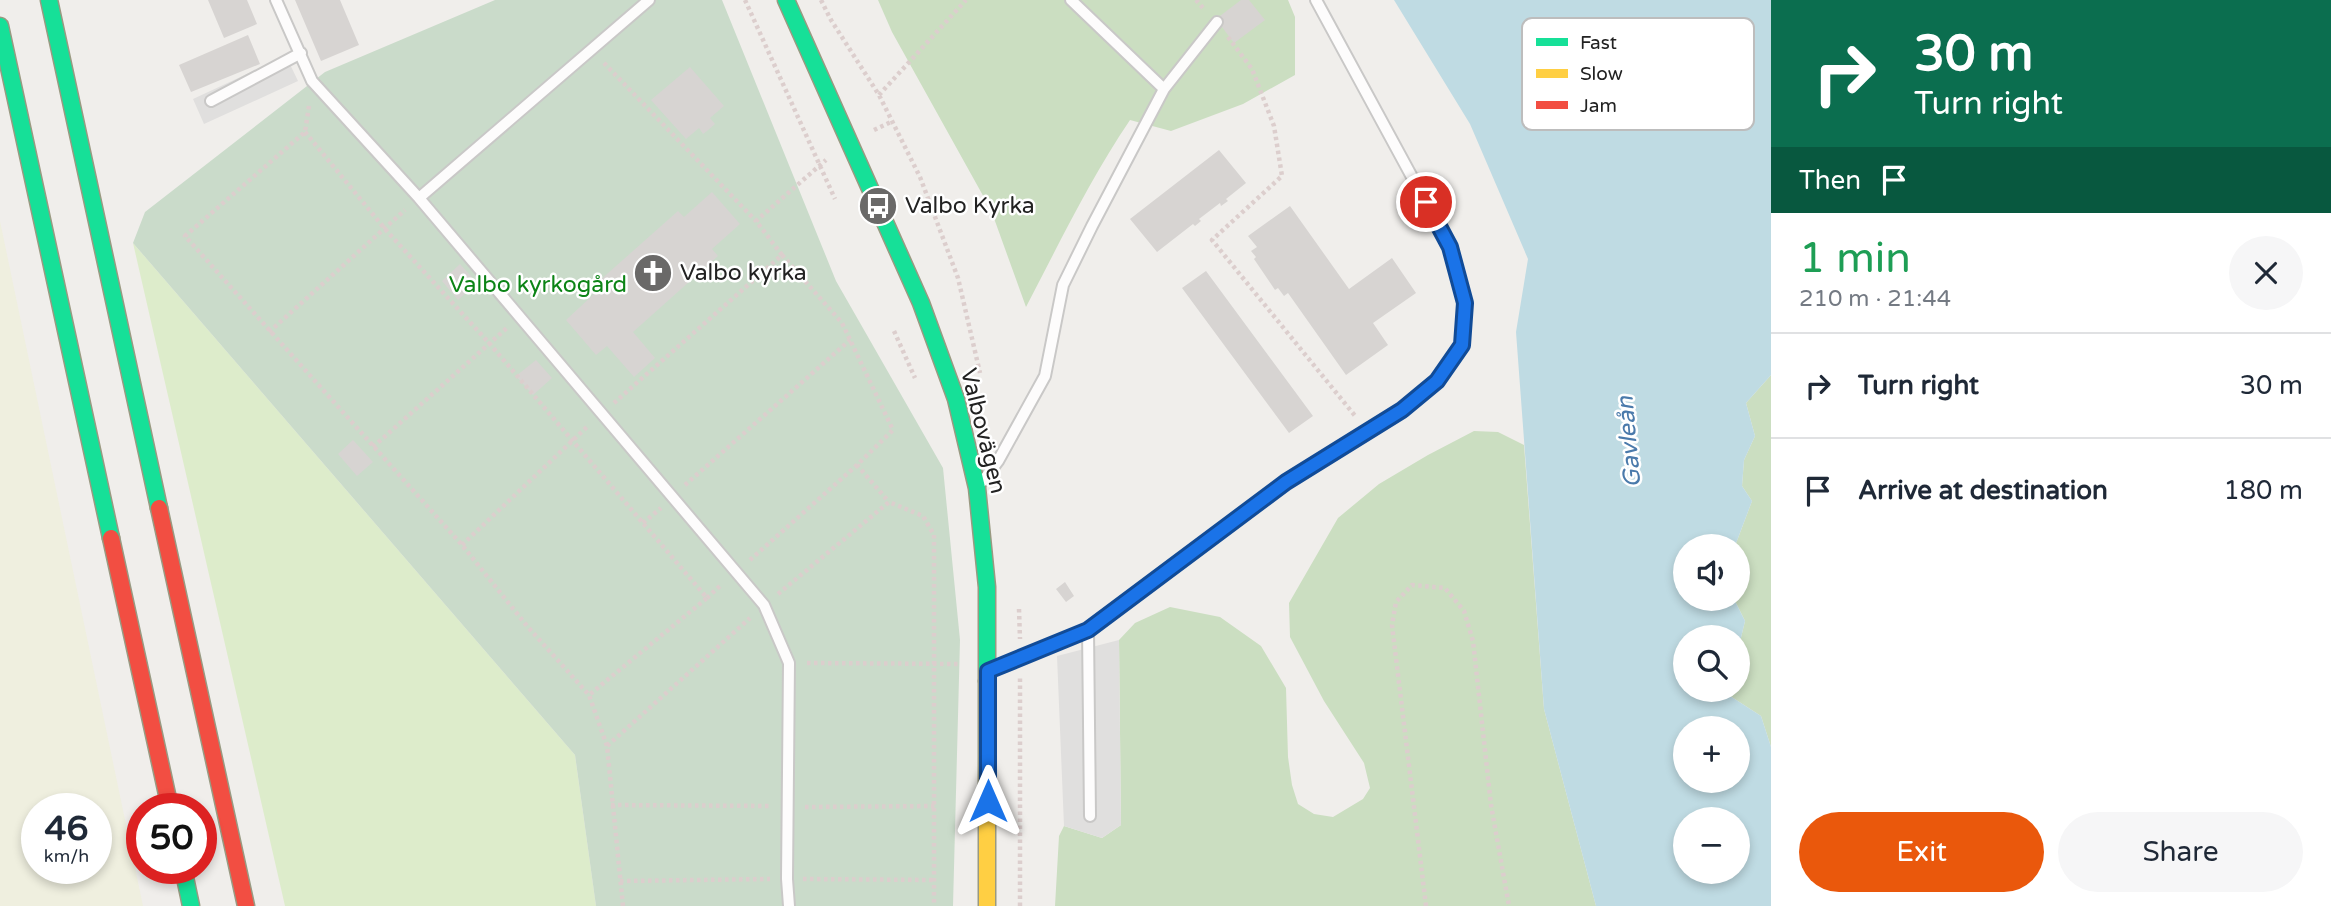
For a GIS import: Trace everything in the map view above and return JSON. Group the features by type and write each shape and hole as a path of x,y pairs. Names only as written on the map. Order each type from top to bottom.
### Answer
{"main road":[{"path":"49,0 246,906"},
{"name":"Valbovägen","path":"786,0 925,315 956,399 977,488 987,587 987,906"},
{"path":"0,26 167,793"},
{"path":"186,884 191,906"}],"lane":[{"path":"276,0 313,81 419,198 764,605 789,663 789,906"},
{"path":"419,198 649,0"},
{"path":"1071,0 1164,89"},
{"path":"988,671 1088,630 1286,482 1402,410 1437,381 1462,345 1465,303 1450,247 1316,0"},
{"path":"977,488 998,461 1045,376 1063,285 1164,89 1217,22"},
{"path":"211,101 301,53"},
{"path":"1088,630 1090,816"}],"path":[{"path":"746,0 835,199"},
{"path":"879,95 966,0"},
{"path":"1196,0 1217,22 1252,69 1275,126 1282,176 1212,240 1367,432"},
{"path":"589,695 736,572 857,466 893,430 842,323 756,221 591,51"},
{"path":"756,221 847,142 893,121"},
{"path":"607,746 589,695 527,626 462,545 185,236 305,132 385,229 489,343 706,597"},
{"path":"269,332 419,198"},
{"path":"462,545 570,441 782,255"},
{"path":"373,447 519,317"},
{"path":"643,523 850,340"},
{"path":"857,466 890,502"},
{"path":"1426,906 1392,625 1396,602 1412,585 1445,588 1464,611 1473,640 1491,805 1509,906"},
{"path":"1020,657 1020,906"},
{"path":"789,663 968,664"},
{"path":"611,805 935,806"},
{"path":"620,881 934,880"}],"green space":[{"name":"Valbo kyrkogård","path":"495,0 722,0 836,281 943,468 960,640 953,906 596,906 575,755 133,243 145,212 325,72"},
{"path":"878,0 1288,0 1295,17 1295,75 1243,104 1171,131 1130,120 1088,188 1026,307 991,210 892,32"},
{"path":"0,221 126,825 126,884 138,884 143,906 0,906"},
{"path":"133,243 575,755 596,906 285,906"},
{"path":"1771,375 1771,747 1761,716 1739,702 1750,702 1750,625 1744,625 1740,611 1750,611 1750,534 1740,534 1752,501 1742,486 1744,460 1755,436 1746,403"},
{"path":"1474,431 1498,432 1524,445 1544,709 1596,906 1055,906 1059,836 1064,826 1102,838 1121,825 1119,640 1135,623 1170,607 1220,617 1261,646 1286,688 1288,757 1298,804 1314,814 1333,817 1363,799 1370,788 1364,763 1324,701 1290,637 1289,603 1338,518 1379,484"}],"shaded area":[{"path":"286,56 298,81 204,124 193,99"},
{"path":"1119,640 1121,825 1102,838 1064,826 1057,656"}],"water":[{"name":"Gavleån","path":"1394,0 1771,0 1771,375 1746,403 1755,436 1744,460 1742,486 1752,501 1740,534 1673,534 1673,611 1740,611 1745,621 1744,625 1673,625 1673,702 1739,702 1761,716 1771,747 1771,906 1596,906 1544,709 1516,332 1528,259 1470,124"}],"building":[{"path":"208,0 247,0 257,24 224,38"},
{"path":"295,0 340,0 359,45 321,61"},
{"path":"1241,0 1249,0 1265,20 1234,43 1216,19"},
{"path":"248,35 260,64 191,92 179,65"},
{"path":"690,67 724,106 710,118 715,124 707,131 703,134 699,128 686,139 651,100"},
{"path":"1219,150 1246,183 1226,199 1228,201 1221,206 1220,203 1199,219 1201,221 1195,226 1193,224 1157,252 1130,219"},
{"name":"Valbo kyrka","path":"712,192 740,224 712,249 718,256 633,332 655,358 634,377 607,346 596,355 566,320 593,295 589,290 678,211 684,217"},
{"path":"1290,206 1349,289 1392,258 1416,293 1373,323 1388,345 1346,375 1288,293 1284,296 1278,288 1275,290 1251,251 1257,247 1248,236"},
{"path":"460,264 477,283 458,300 442,281"},
{"path":"1206,271 1313,416 1289,433 1182,288"},
{"path":"536,360 552,378 533,395 516,376"},
{"path":"353,440 373,462 357,476 338,454"},
{"path":"1065,582 1074,596 1066,602 1056,589"}],"traffic: fast":[{"path":"49,0 159,508"},
{"path":"786,0 921,303 956,399 977,488 987,587 987,681"},
{"path":"0,26 111,538"},
{"path":"186,884 191,906"}],"traffic: slow":[{"path":"987,681 987,906"}],"traffic: jam":[{"path":"159,508 246,906"},
{"path":"111,538 167,793"}],"place":[{"name":"Valbo Kyrka","path":"878,206"},
{"name":"Valbo kyrka","path":"653,273"}],"route":[{"path":"988,801 988,671 1088,630 1286,482 1402,410 1437,381 1462,345 1465,303 1450,247 1426,202"}]}
